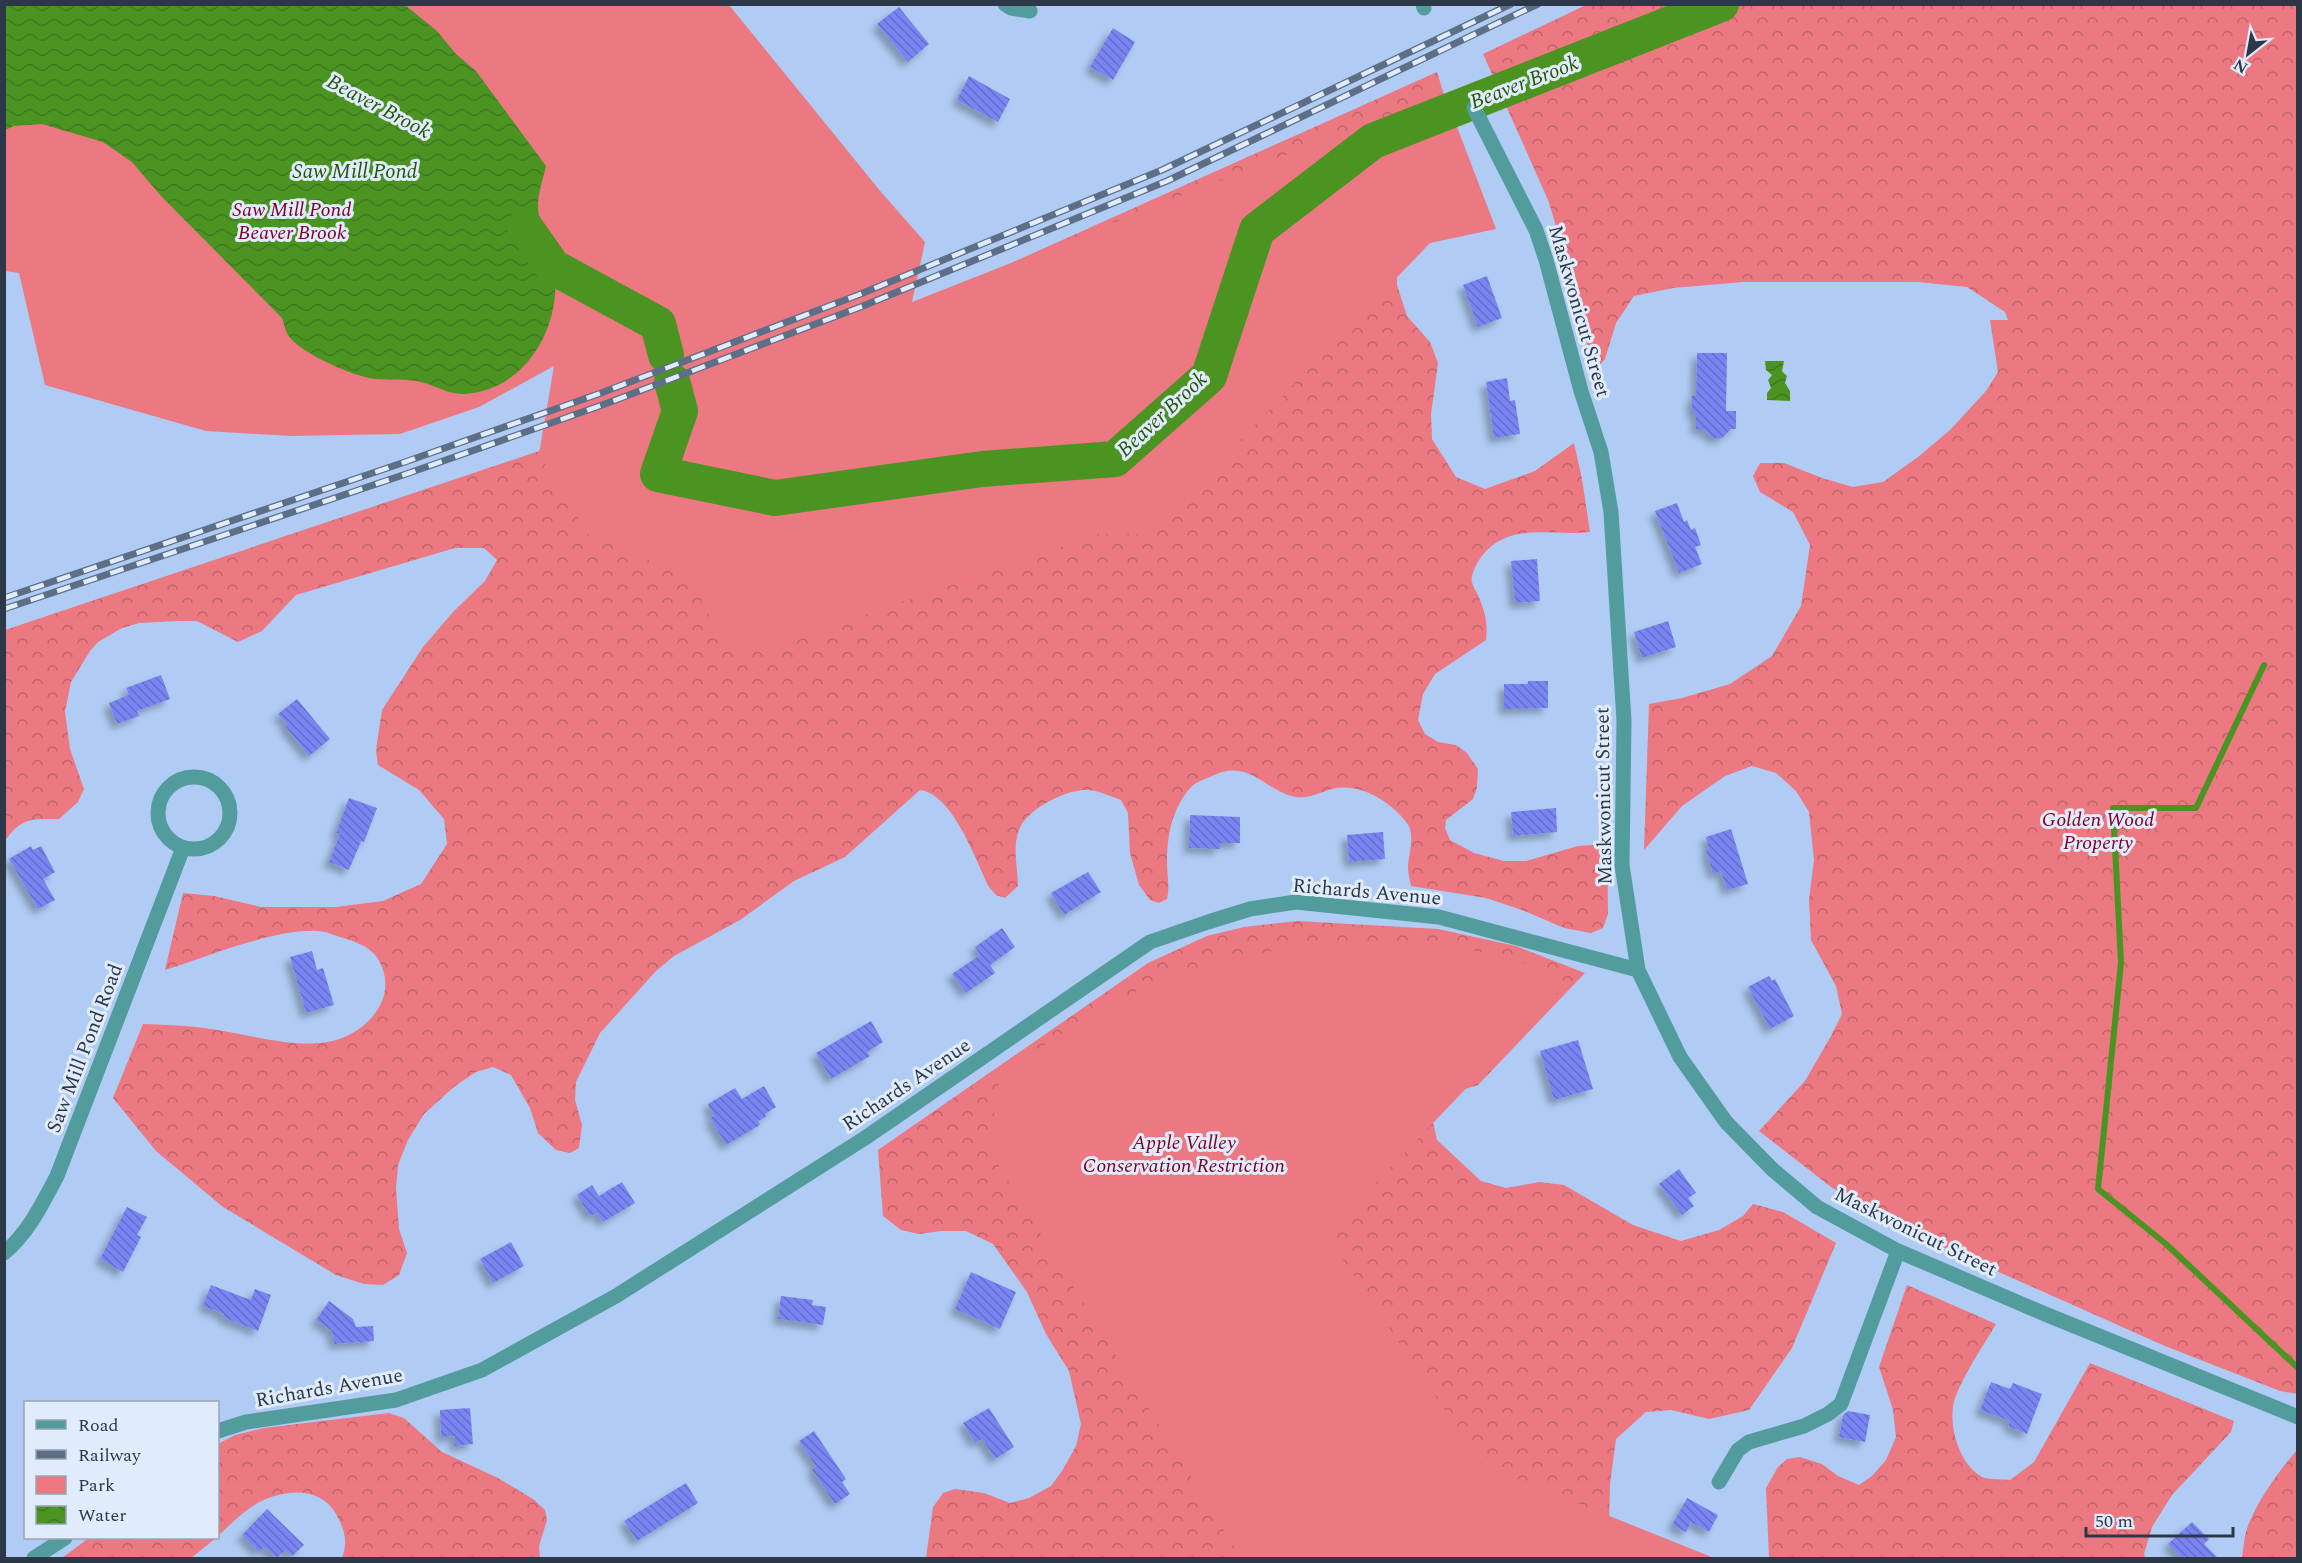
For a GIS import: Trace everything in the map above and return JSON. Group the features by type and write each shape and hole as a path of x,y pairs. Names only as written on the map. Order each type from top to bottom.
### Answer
{"street":[{"path":"1005,4 1011,8 1030,11"},
{"name":"Maskwonicut Street","path":"1474,108 1536,230 1581,391 1601,452 1611,512 1624,721 1622,865 1638,970 1680,1056 1726,1122 1772,1169 1817,1208 1898,1251 2044,1314 2298,1417"},
{"path":"197,777 210,780 227,798 230,809 228,827 217,842 206,848 183,848 167,838 158,819 158,806 163,794 172,784 183,778 197,777"},
{"name":"Saw Mill Pond Road","path":"4,1253 17,1242 38,1213 57,1176 183,848"},
{"name":"Richards Avenue","path":"219,1431 246,1422 396,1400 482,1370 616,1296 865,1138 1150,942 1208,922 1250,909 1296,902 1439,917 1610,965 1638,970"},
{"path":"1719,1482 1738,1450 1749,1442 1804,1426 1828,1414 1841,1404 1898,1251"},
{"path":"34,1558 63,1539"}],"green space":[{"name":"Saw Mill Pond Beaver Brook","path":"5,4 729,5 881,192 925,242 912,302 1359,126 1454,119 1496,229 1430,243 1150,534 1099,534 764,653 725,644 689,578 588,534 539,454 554,366 479,407 400,434 291,436 206,431 45,385 19,273 5,271"},
{"name":"Golden Wood Property","path":"1586,5 2297,5 2297,1394 2280,1391 2165,1346 1902,1229 1831,1187 1759,1131 1805,1081 1842,1014 1836,986 1811,940 1809,899 1814,860 1809,812 1796,791 1776,773 1752,766 1725,776 1682,806 1644,850 1649,704 1682,698 1730,684 1772,656 1801,606 1810,545 1793,512 1760,492 1753,476 1760,463 1784,463 1853,487 1883,482 1950,430 1986,391 1998,372 1990,320 2008,320 2005,312 1967,287 1918,282 1743,282 1673,288 1634,296 1616,323 1605,359 1598,367 1590,359 1574,284 1548,200 1483,54"},
{"path":"1437,72 1467,169 1397,261 1397,285 1407,316 1430,342 1438,363 1431,414 1432,439 1456,477 1485,489 1535,471 1574,443 1590,532 1518,534 1504,538 1481,557 1474,569 1472,579 1485,617 1486,640 1435,674 1423,694 1418,720 1425,734 1438,742 1456,745 1467,753 1478,769 1477,788 1473,799 1446,820 1445,828 1450,840 1474,853 1504,861 1526,861 1578,846 1607,844 1608,914 1603,928 1591,933 1564,928 1486,898 1411,886 1408,868 1410,828 1400,815 1384,801 1353,788 1332,789 1310,796 1296,797 1285,794 1247,773 1237,771 1225,771 1195,784 1179,804 1168,843 1167,899 1159,903 1150,900 1139,885 1130,853 1128,813 1121,800 1089,790 1075,791 1056,798 1029,815 1017,837 1018,886 1005,898 996,895 989,887 962,830 943,803 932,794 920,790 845,857 794,881 740,920 674,956 656,971 600,1033 576,1082 575,1100 582,1125 579,1148 570,1153 556,1150 538,1133 530,1108 511,1075 493,1067 476,1072 455,1086 424,1114 408,1140 398,1165 396,1188 399,1229 407,1253 399,1275 383,1285 364,1284 336,1275 223,1207 156,1151 113,1098 143,1024 194,1027 284,1042 314,1043 342,1038 356,1031 377,1011 383,999 385,985 383,971 376,956 360,944 318,931 301,931 262,939 165,970 183,893 214,896 261,907 336,907 383,901 421,884 447,844 444,819 419,790 378,765 376,750 382,710 423,647 453,612 485,581 497,560 484,548 455,548 296,595 262,631 238,642 197,621 139,623 122,628 98,642 71,682 65,712 70,749 84,789 78,802 59,819 22,823 5,841 5,630 748,381"},
{"path":"1297,921 1438,929 1516,946 1585,973 1478,1085 1446,1095 1431,1113 1437,1140 1481,1181 1506,1188 1540,1182 1564,1185 1633,1225 1681,1241 1719,1230 1743,1216 1753,1204 1783,1212 1836,1243 1792,1348 1749,1410 1709,1419 1671,1410 1646,1412 1616,1439 1610,1484 1609,1527 1621,1558 926,1558 933,1507 943,1493 955,1489 984,1493 1010,1503 1029,1498 1051,1486 1062,1471 1076,1446 1081,1424 1069,1371 1046,1334 1027,1292 993,1244 966,1231 919,1234 901,1230 883,1216 878,1150 1148,963 1207,936 1244,927"},
{"name":"Apple Valley Conservation Restriction","path":"1383,942 1431,945 1501,956 1545,972 1567,983 1326,1235 1482,1465 1714,1558 1241,1558 989,1150 1000,1074 1108,1006 1174,976 1233,959 1292,948"},
{"path":"1907,1285 1996,1324 1964,1379 1953,1408 1952,1419 1956,1442 1967,1463 1982,1477 2010,1480 2034,1462 2090,1363 2234,1421 2231,1432 2172,1495 2152,1527 2144,1554 2145,1558 1769,1558 1766,1488 1778,1467 1787,1459 1800,1457 1822,1464 1838,1476 1859,1485 1872,1476 1886,1460 1896,1437 1893,1410 1879,1367"},
{"path":"389,1413 404,1418 442,1452 498,1478 533,1499 545,1510 547,1520 539,1546 540,1558 342,1558 345,1536 342,1525 330,1505 314,1495 295,1492 259,1502 240,1515 219,1535 219,1443 235,1435 264,1428"},
{"path":"2297,1450 2297,1558 2242,1558 2246,1530 2259,1502"},
{"path":"88,1539 215,1539 191,1558 62,1558"}],"water":[{"name":"Saw Mill Pond","path":"5,4 405,5 437,31 456,54 476,71 546,166 538,212 551,248 555,290 547,330 538,347 515,374 500,384 484,391 465,394 452,393 417,381 367,378 328,363 303,349 288,335 282,318 161,196 132,162 103,142 42,124 14,126 5,130"},
{"path":"1765,361 1784,361 1782,371 1787,376 1785,383 1790,391 1790,401 1767,400 1767,393 1771,388 1768,380 1772,375 1766,370"}],"building":[{"path":"899,7 929,44 908,62 877,24"},
{"path":"1113,28 1135,42 1113,80 1090,67"},
{"path":"969,76 1010,99 998,122 957,100"},
{"path":"1487,276 1502,318 1478,327 1463,285"},
{"path":"1697,353 1727,353 1726,411 1736,411 1736,429 1731,429 1722,438 1713,438 1703,429 1696,429 1696,413 1692,413 1692,396 1696,396"},
{"path":"1507,378 1510,401 1515,400 1520,434 1494,438 1486,382"},
{"path":"1677,503 1684,522 1687,520 1691,530 1695,528 1701,545 1695,547 1702,564 1679,573 1655,511"},
{"path":"1537,559 1540,601 1515,603 1511,561"},
{"path":"1668,621 1676,647 1642,658 1634,632"},
{"path":"161,675 170,699 137,711 139,716 117,724 109,703 129,695 126,688"},
{"path":"1528,681 1548,681 1548,708 1504,709 1504,684 1528,684"},
{"path":"297,699 330,739 309,756 278,714"},
{"path":"349,798 377,808 364,842 361,841 349,870 329,862 340,834 336,833"},
{"path":"1556,808 1557,832 1513,836 1511,812"},
{"path":"1190,815 1240,817 1240,843 1220,843 1220,849 1189,848"},
{"path":"1731,829 1748,884 1727,890 1721,871 1713,874 1706,850 1709,849 1706,837"},
{"path":"1383,832 1385,859 1349,862 1347,835"},
{"path":"31,846 33,850 41,846 55,872 43,879 55,900 38,909 9,859"},
{"path":"1088,872 1101,892 1064,915 1051,893"},
{"path":"1002,928 1015,947 990,965 995,973 966,993 952,974 980,955 975,947"},
{"path":"312,951 317,970 323,968 334,1005 306,1013 290,957"},
{"path":"1769,976 1772,981 1775,979 1794,1016 1770,1029 1748,987"},
{"path":"871,1021 883,1042 867,1052 870,1056 831,1079 816,1053"},
{"path":"1578,1040 1593,1089 1554,1100 1540,1051"},
{"path":"764,1086 776,1107 758,1121 760,1125 726,1145 710,1118 714,1116 708,1104 735,1088 742,1099"},
{"path":"1679,1169 1696,1193 1688,1198 1694,1206 1682,1215 1659,1184"},
{"path":"622,1182 635,1203 603,1222 597,1213 590,1216 577,1195 592,1185 599,1196"},
{"path":"127,1207 147,1217 137,1235 141,1237 123,1272 100,1259"},
{"path":"511,1242 524,1266 493,1283 480,1259"},
{"path":"971,1272 1016,1292 1000,1329 955,1309"},
{"path":"211,1285 251,1300 255,1289 271,1295 258,1331 222,1317 224,1314 203,1306"},
{"path":"781,1296 813,1300 812,1305 826,1307 823,1325 778,1319"},
{"path":"329,1301 353,1319 356,1327 373,1326 374,1341 334,1344 332,1331 316,1320"},
{"path":"1991,1382 2010,1389 2013,1383 2042,1394 2027,1434 2008,1426 2010,1421 1980,1410"},
{"path":"470,1408 473,1444 455,1446 455,1436 441,1437 440,1410"},
{"path":"989,1408 1014,1447 995,1459 982,1439 975,1443 963,1423"},
{"path":"1848,1411 1870,1415 1865,1442 1839,1437 1843,1415"},
{"path":"814,1431 846,1479 842,1482 850,1494 835,1504 812,1470 816,1466 799,1441"},
{"path":"686,1483 698,1503 637,1541 624,1521"},
{"path":"1687,1498 1718,1515 1709,1532 1691,1522 1686,1532 1672,1525"},
{"path":"267,1509 304,1545 292,1556 286,1550 277,1558 264,1547 259,1552 242,1535"},
{"path":"2192,1522 2209,1539 2204,1544 2218,1558 2182,1558 2168,1544"}],"waterway":[{"name":"Beaver Brook","path":"672,381 680,411 658,474 775,498 982,469 1115,459 1209,376 1257,230 1373,141 1721,4"},
{"name":"Beaver Brook","path":"525,227 553,267 658,324 666,355"},
{"path":"2264,665 2196,808 2113,808 2121,963 2098,1189 2166,1244 2298,1368"}],"railway":[{"path":"4,598 601,393 858,295 1162,170 1511,4"},
{"path":"4,609 409,473 605,404 863,306 1167,181 1538,4"}]}
